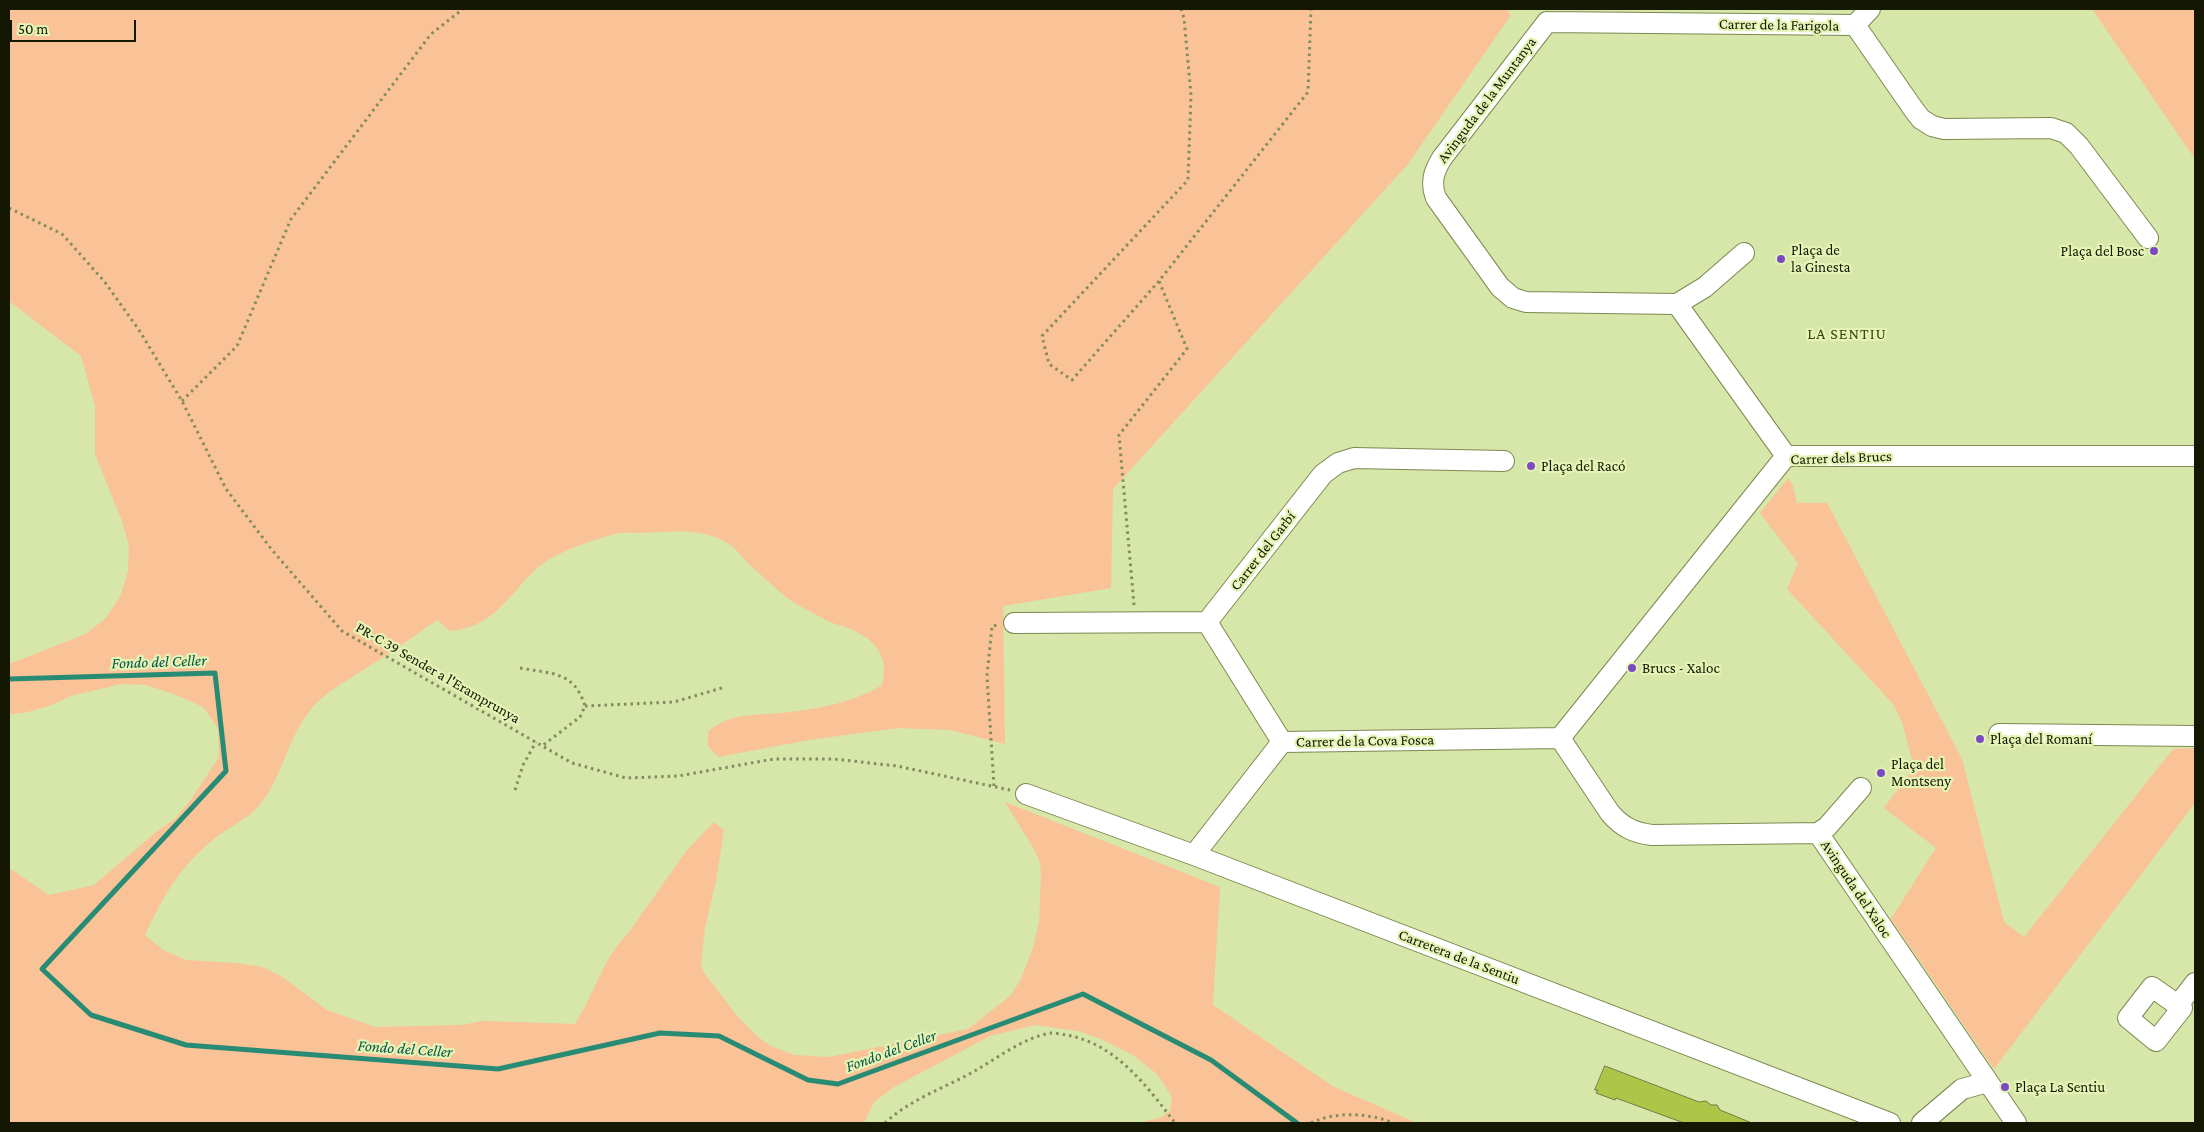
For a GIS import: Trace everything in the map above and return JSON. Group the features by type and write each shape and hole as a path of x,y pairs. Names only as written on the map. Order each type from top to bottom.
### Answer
{"street":[{"path":"1855,25 1870,9"},
{"name":"Carrer de la Farigola","path":"1542,16 1855,25 1921,119 1944,129 2040,127 2066,133 2079,146 2148,238"},
{"name":"Avinguda de la Muntanya","path":"1542,16 1442,158 1434,174 1433,189 1436,198 1500,287 1513,298 1526,302 1677,304"},
{"path":"1744,253 1705,287 1677,304 1786,456"},
{"name":"Carrer dels Brucs","path":"1560,738 1786,456 2195,456"},
{"name":"Carrer del Garbí","path":"1207,622 1324,474 1338,463 1362,458 1504,461"},
{"path":"1014,623 1207,622 1282,742"},
{"path":"1998,734 2195,736"},
{"name":"Carrer de la Cova Fosca","path":"1194,855 1282,742 1560,738"},
{"name":"Avinguda del Xaloc","path":"1560,738 1610,813 1619,824 1628,830 1652,835 1818,833 2016,1123"},
{"path":"1818,833 1827,827 1861,788"},
{"name":"Carretera de la Sentiu","path":"1026,794 1194,855 1890,1123"},
{"path":"2178,1005 2195,983"},
{"path":"1962,1089 1966,1050"},
{"path":"1922,1123 1962,1089 1988,1082"}],"path":[{"path":"182,401 237,346 291,219 431,34 463,9"},
{"path":"1181,9 1184,18 1191,95 1188,180 1042,336 1049,364 1072,380 1159,281 1308,92 1311,9"},
{"name":"PR-C 39 Sender a l'Eramprunya","path":"9,208 62,234 104,281 139,330 182,401 226,489 272,550 342,631 572,763 626,778 678,776 774,759 834,759 896,766 1026,794"},
{"path":"1136,623 1119,436 1187,349 1159,281"},
{"path":"994,786 987,676 992,626 1014,623"},
{"path":"520,668 569,679 580,691 585,706 580,717 542,746"},
{"path":"585,706 674,702 725,687"},
{"path":"515,790 523,765 536,742"},
{"path":"885,1123 896,1112 973,1072 1021,1043 1052,1033 1080,1038 1116,1057 1153,1094 1175,1123"},
{"path":"1311,1123 1321,1119 1353,1114 1394,1123"}],"shaded area":[{"path":"9,9 1507,9 1511,15 1408,164 1113,489 1111,588 1003,606 1005,744 950,730 898,728 809,740 718,757 708,746 708,732 717,725 736,717 814,708 861,696 882,685 884,665 882,657 873,643 858,632 829,621 787,598 732,546 719,539 708,535 686,532 615,534 573,548 543,563 499,609 478,624 450,631 437,620 319,700 299,727 278,774 258,807 243,820 215,838 191,860 166,894 145,935 163,950 186,960 236,963 262,967 281,976 327,1010 375,1027 461,1025 484,1021 575,1024 605,965 620,942 687,850 714,822 724,830 716,881 705,928 701,963 704,973 738,1017 758,1037 771,1046 794,1055 829,1057 968,1029 1010,996 1021,979 1034,945 1039,922 1041,874 1040,863 1035,851 1005,802 1220,887 1213,1005 1334,1087 1417,1123 1137,1123 1160,1118 1170,1111 1172,1097 1157,1074 1133,1055 1101,1039 1078,1031 1035,1025 990,1036 894,1087 874,1102 864,1123 9,1123 9,868 49,895 94,885 155,833 176,818 192,798 219,757 218,728 203,707 174,694 146,685 121,684 71,696 49,706 24,713 9,714 9,664 86,634 106,618 121,595 128,571 129,546 122,521 95,454 95,406 81,356 9,301"},
{"path":"2092,9 2195,9 2195,159"},
{"path":"1788,478 1793,486 1797,503 1827,503 1962,759 2004,922 2024,937 2173,749 2195,748 2195,803 1994,1069 1891,919 1936,848 1884,808 1914,767 1902,722 1893,704 1787,589 1798,563 1760,513"}],"building":[{"path":"1605,1066 1699,1102 1706,1101 1711,1105 1717,1105 1720,1110 1752,1123 1684,1123 1616,1098 1615,1100 1596,1093 1598,1090 1595,1090"}],"waterway":[{"name":"Fondo del Celler","path":"9,679 215,673 226,771 42,969 91,1015 186,1045 498,1069 660,1033 719,1036 808,1080 838,1084 1083,994 1211,1060 1297,1123"}],"place":[{"name":"Plaça del Bosc","path":"2154,251"},
{"name":"Plaça de la Ginesta","path":"1781,259"},
{"name":"Plaça del Racó","path":"1531,466"},
{"name":"Brucs - Xaloc","path":"1632,668"},
{"name":"Plaça del Romaní","path":"1980,739"},
{"name":"Plaça del Montseny","path":"1881,773"},
{"name":"Plaça La Sentiu","path":"2005,1087"}],"district":[{"name":"LA SENTIU","path":"1847,334"}]}
